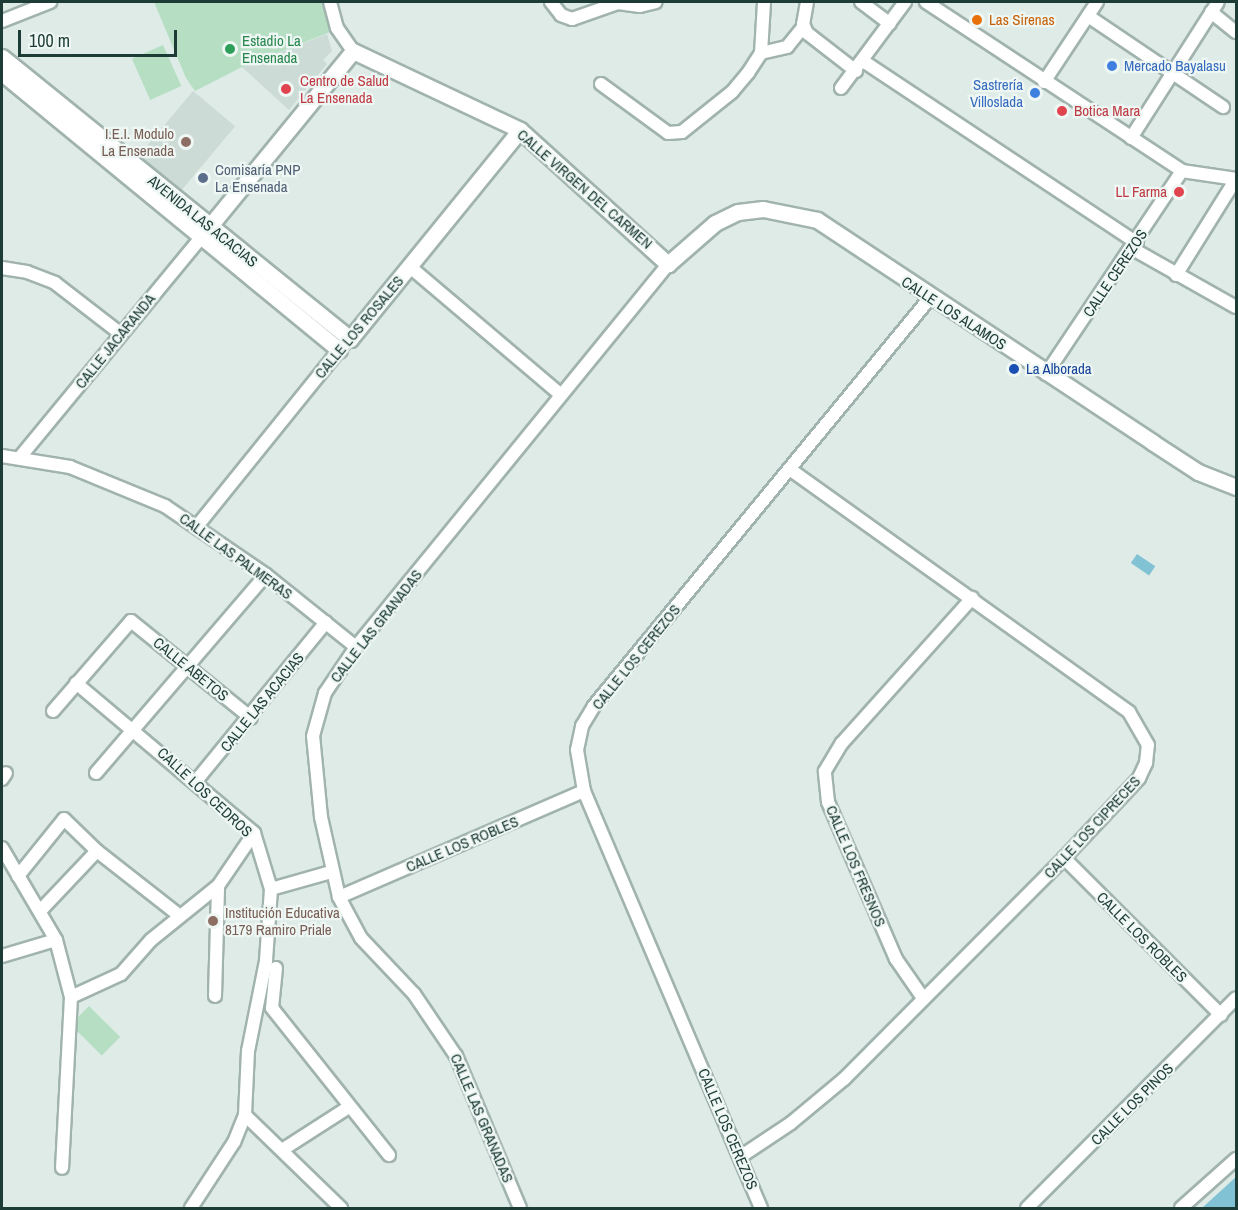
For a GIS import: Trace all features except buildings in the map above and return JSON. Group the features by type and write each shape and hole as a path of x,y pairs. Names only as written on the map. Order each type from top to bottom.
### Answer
{"street":[{"path":"2,21 50,2"},
{"path":"205,232 353,51 337,28 330,2"},
{"path":"551,2 561,15 572,19 618,3 640,6 656,2"},
{"path":"601,84 641,117 676,134 732,92 761,53 764,2"},
{"path":"761,53 787,47 803,27 807,2"},
{"path":"861,2 890,24"},
{"path":"841,88 905,2"},
{"path":"926,2 1182,171 1234,179"},
{"path":"1044,82 1097,2"},
{"path":"1131,138 1215,7 1236,32"},
{"path":"1088,16 1223,107"},
{"path":"803,27 818,44 859,66 1176,275 1236,307"},
{"name":"CALLE VIRGEN DEL CARMEN","path":"353,51 520,130 668,264"},
{"name":"AVENIDA LAS ACACIAS","path":"2,57 205,232"},
{"name":"AVENIDA LAS ACACIAS","path":"2,73 205,232 344,345"},
{"name":"CALLE LOS ROSALES","path":"198,525 520,130"},
{"path":"1176,275 1234,179 1236,166"},
{"name":"CALLE CEREZOS","path":"1046,374 1135,246 1182,171"},
{"name":"CALLE LOS ALAMOS","path":"668,264 715,224 738,212 763,209 791,212 817,220 930,298 1198,472 1236,488"},
{"name":"CALLE JACARANDA","path":"21,456 205,232"},
{"name":"CALLE LAS GRANADAS","path":"520,1209 456,1056 414,994 361,938 339,897 331,872 321,817 314,736 325,693 357,647 668,264"},
{"path":"409,266 561,395"},
{"path":"2,268 27,272 62,287 121,334"},
{"name":"CALLE LOS CEREZOS","path":"761,1209 584,791 577,750 582,726 594,706 791,470 930,298"},
{"name":"CALLE LAS PALMERAS","path":"2,456 21,456 120,484 198,525 357,647"},
{"name":"CALLE LOS CIPRECES","path":"740,1157 836,1086 1064,858 1139,778 1146,764 1148,745 1129,712 791,470"},
{"path":"96,773 266,575"},
{"name":"CALLE LOS FRESNOS","path":"923,998 896,959 823,786 825,771 842,743 972,598"},
{"name":"CALLE ABETOS","path":"76,683 131,621 251,718"},
{"name":"CALLE LAS ACACIAS","path":"196,781 251,718 326,622"},
{"path":"53,711 76,683"},
{"name":"CALLE LOS CEDROS","path":"76,683 134,728 254,833 271,889 266,961 248,1051 244,1115 234,1142 190,1209"},
{"name":"CALLE LOS ROBLES","path":"339,897 584,791"},
{"path":"18,876 64,819 97,851 180,916"},
{"path":"71,997 121,974 150,940 218,886 254,833"},
{"path":"2,848 41,910 56,940 71,997 62,1168"},
{"path":"41,910 97,851"},
{"name":"CALLE LOS ROBLES","path":"1064,858 1221,1015"},
{"path":"271,889 331,872"},
{"path":"215,996 218,886"},
{"path":"2,956 56,940"},
{"path":"276,968 272,1008 389,1155"},
{"name":"CALLE LOS PINOS","path":"1027,1209 1236,998"},
{"path":"282,1150 349,1107"},
{"path":"244,1115 341,1209"},
{"path":"1181,1209 1236,1159"}],"shaded area":[{"name":"Centro de Salud La Ensenada","path":"327,34 332,51 323,60 327,64 289,110 242,67"},
{"name":"I.E.I. Modulo La Ensenada","path":"193,91 235,126 179,194 136,158"}],"green space":[{"name":"Estadio La Ensenada","path":"154,2 322,2 330,32 242,67 195,91 186,78"},
{"path":"163,45 181,86 150,100 132,59"},
{"path":"89,1006 120,1037 102,1055 71,1024"}],"water":[{"path":"1137,554 1155,566 1149,575 1131,563"},
{"path":"1236,1177 1236,1208 1202,1208"}],"place":[{"name":"Las Sirenas","path":"977,20"},
{"name":"Estadio La Ensenada","path":"230,49"},
{"name":"Mercado Bayalasu","path":"1112,66"},
{"name":"Centro de Salud La Ensenada","path":"286,89"},
{"name":"Sastrería Villoslada","path":"1035,93"},
{"name":"Botica Mara","path":"1062,111"},
{"name":"I.E.I. Modulo La Ensenada","path":"186,142"},
{"name":"Comisaría PNP La Ensenada","path":"203,178"},
{"name":"LL Farma","path":"1179,192"},
{"name":"La Alborada","path":"1014,369"},
{"name":"Institución Educativa 8179 Ramiro Priale","path":"213,921"}]}
